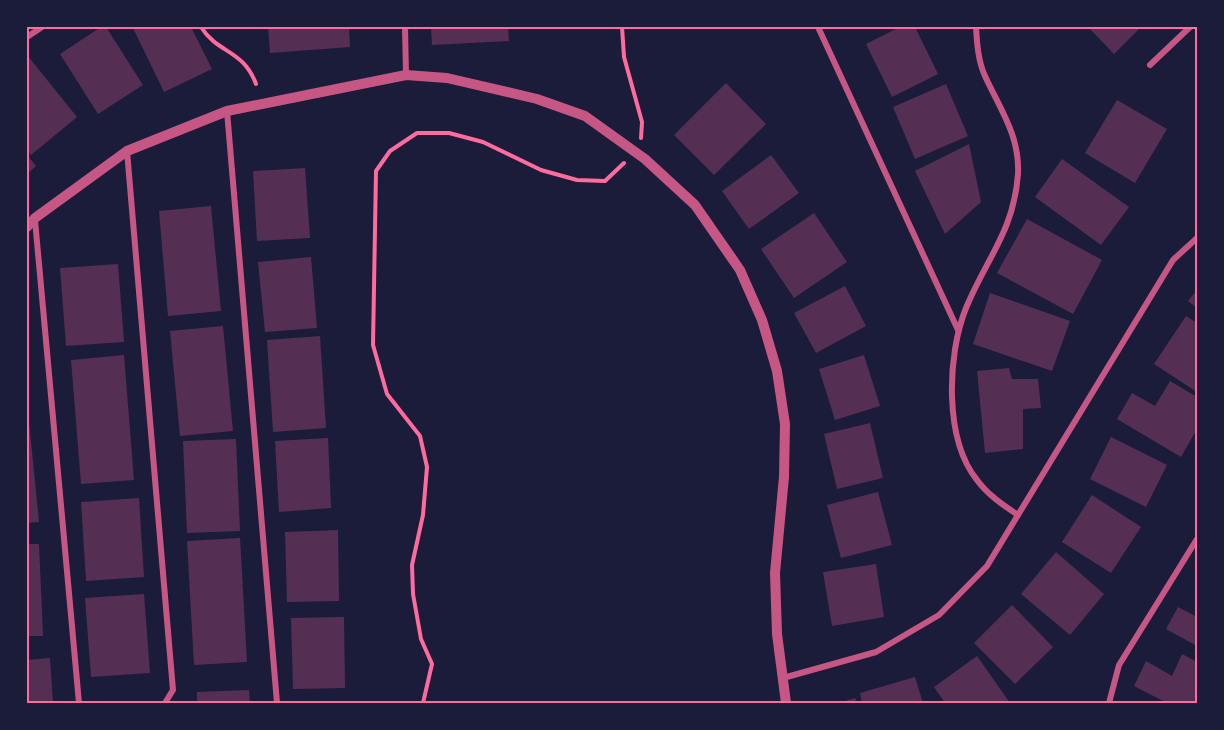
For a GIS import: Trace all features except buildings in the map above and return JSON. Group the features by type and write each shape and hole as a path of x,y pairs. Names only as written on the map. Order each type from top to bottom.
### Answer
{"street":[{"path":"27,37 42,27"},
{"path":"405,27 406,75"},
{"path":"818,27 959,331"},
{"path":"976,27 984,74 1011,129 1017,152 1018,172 1008,227 972,293 959,331 952,379 959,438 976,479 989,494 1018,515"},
{"path":"1150,65 1191,27"},
{"path":"27,227 35,218 127,151 227,111 406,75 447,78 537,99 585,116 676,185 727,247 762,320 782,397 785,459 775,573 782,679 786,703"},
{"path":"227,111 277,703"},
{"path":"127,151 173,690 165,703"},
{"path":"35,218 79,703"},
{"path":"782,679 876,652 939,615 987,566 1173,260 1197,238"},
{"path":"1109,703 1119,665 1197,539"}],"path":[{"path":"201,27 209,40 245,63 255,84"},
{"path":"622,27 624,57 642,122 638,143"},
{"path":"423,703 432,664 421,639 413,594 412,565 423,515 427,467 420,436 387,394 373,345 376,171 390,151 417,132 449,134 483,142 541,170 577,180 605,181 624,163"}]}
